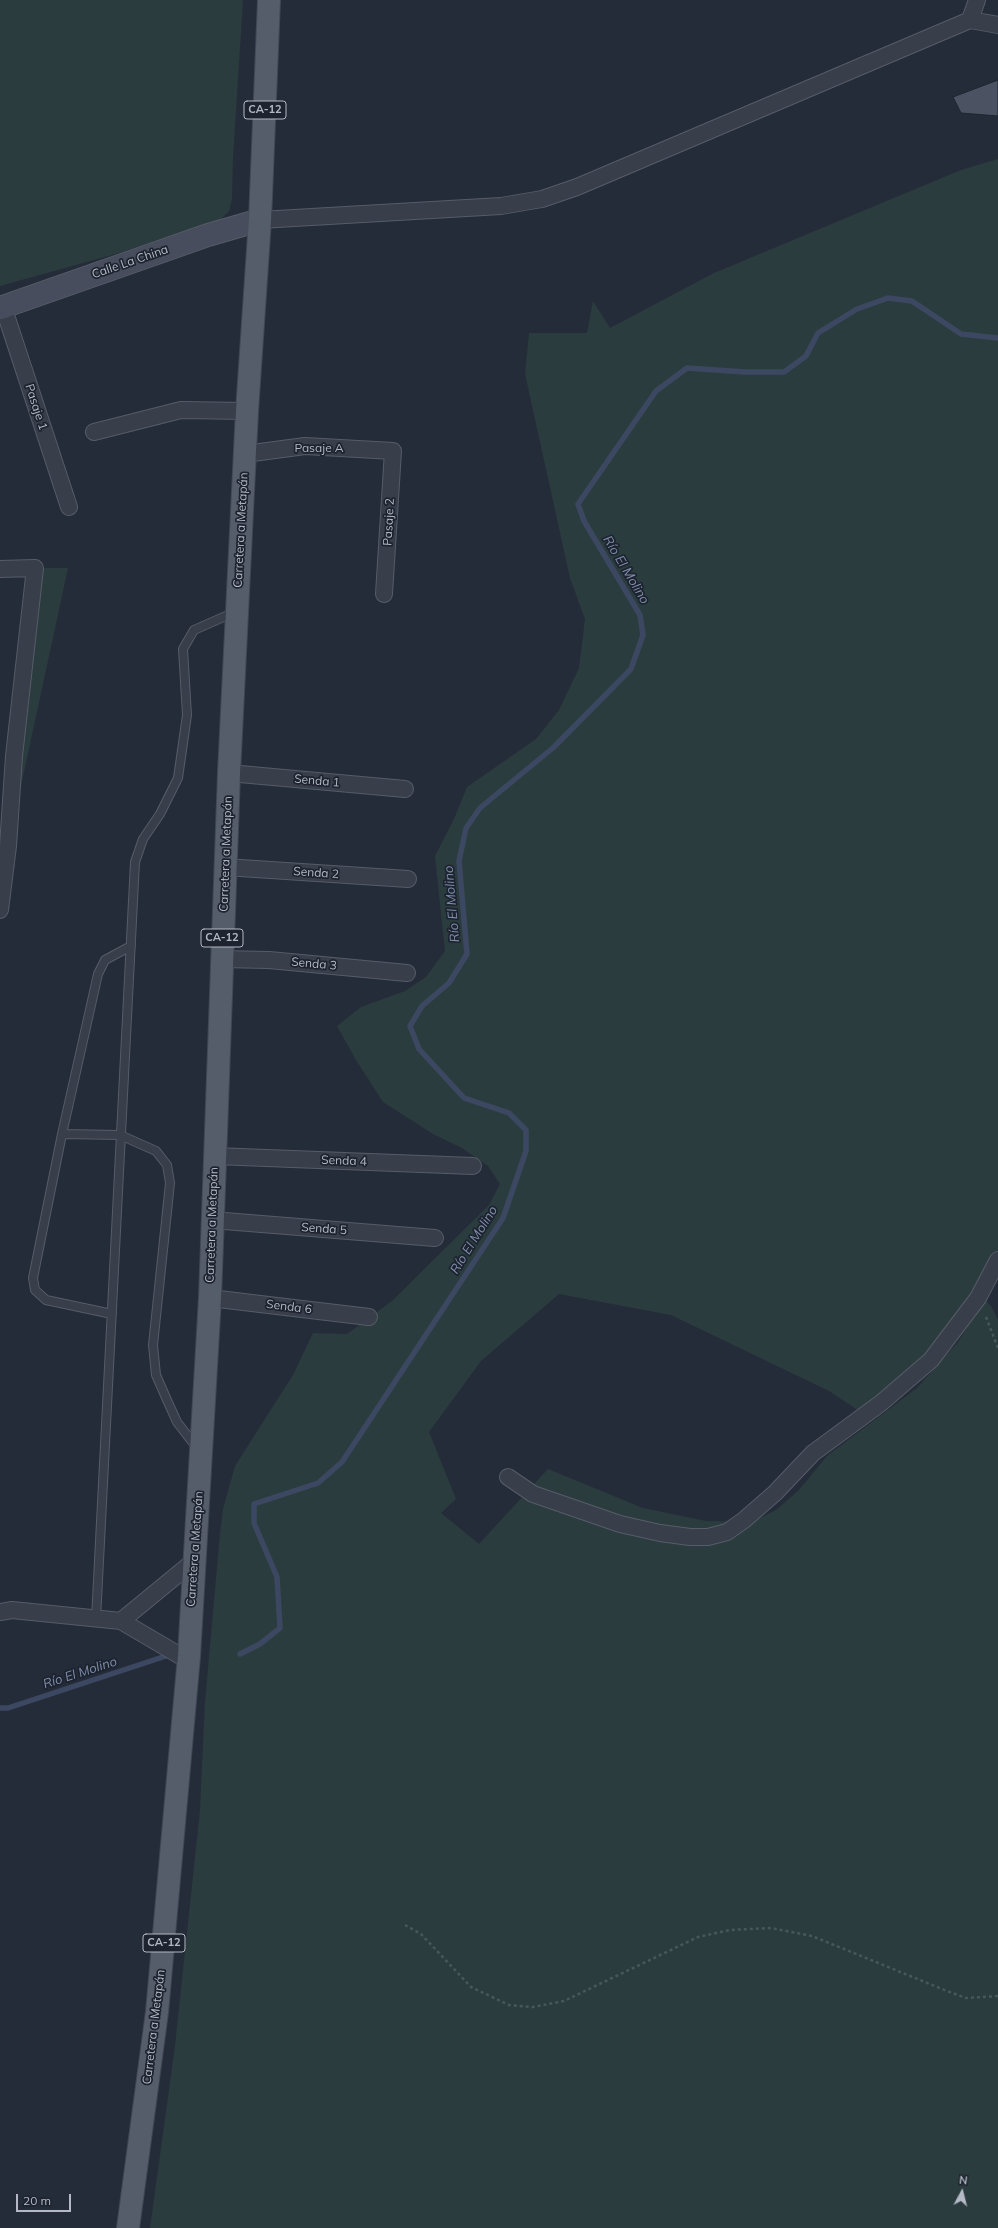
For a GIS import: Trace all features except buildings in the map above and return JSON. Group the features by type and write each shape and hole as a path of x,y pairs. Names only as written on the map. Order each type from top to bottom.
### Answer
{"main road":[{"name":"CA-12","path":"260,220 269,0"},
{"name":"Calle La China","path":"2,307 208,235 260,220"},
{"name":"Carretera a Metapán","path":"128,2228 157,2012 189,1661 210,1298 221,958 229,773 247,411 260,220"}],"street":[{"path":"970,20 977,0"},
{"path":"260,220 501,206 542,199 577,187 970,20 998,25"},
{"name":"Pasaje 1","path":"2,307 69,507"},
{"path":"94,432 181,410 247,411"},
{"name":"Pasaje A","path":"245,454 305,446 393,451"},
{"name":"Pasaje 2","path":"384,594 393,451"},
{"path":"0,569 35,568 7,755 1,904"},
{"name":"Senda 1","path":"229,773 405,789"},
{"name":"Senda 2","path":"225,867 408,879"},
{"name":"Senda 3","path":"221,958 269,960 407,973"},
{"name":"Senda 4","path":"215,1156 473,1166"},
{"name":"Senda 5","path":"212,1220 435,1238"},
{"path":"508,1477 533,1494 620,1524 660,1533 690,1537 708,1537 727,1532 744,1520 775,1493 812,1453 881,1403 931,1360 978,1298 998,1260"},
{"name":"Senda 6","path":"210,1298 369,1317"},
{"path":"121,1621 194,1561"},
{"path":"0,1612 12,1610 121,1621 189,1661"}],"lane":[{"path":"96,1619 135,862 143,839 160,814 178,778 187,715 183,649 194,630 237,611"},
{"path":"112,1314 46,1300 35,1290 33,1278 62,1134 98,974 105,960 131,946"},
{"path":"62,1134 120,1135 156,1151 167,1165 170,1183 153,1345 156,1375 177,1422 202,1454"}],"path":[{"path":"978,1298 998,1348"},
{"path":"405,1925 421,1934 471,1987 509,2005 533,2007 564,2001 698,1937 730,1930 771,1928 812,1936 966,1998 998,1996"}],"shaded area":[{"path":"0,0 243,0 233,158 232,199 229,211 220,220 119,253 0,286"},
{"path":"998,159 998,1251 976,1294 939,1339 908,1372 859,1411 829,1391 671,1315 559,1294 481,1361 429,1432 456,1499 441,1513 479,1544 548,1469 643,1508 706,1521 752,1522 776,1510 798,1491 827,1456 917,1388 958,1342 985,1300 991,1306 998,1320 998,2228 150,2228 175,2046 200,1810 205,1702 220,1534 223,1509 235,1466 293,1375 313,1333 347,1334 392,1301 489,1205 500,1184 488,1166 462,1148 433,1134 383,1102 356,1060 337,1026 361,1007 405,991 426,977 445,951 435,856 454,819 467,787 536,739 559,710 579,668 585,619 570,578 525,374 529,333 587,333 593,301 610,328 714,273 961,170"},
{"path":"35,568 68,568 8,846"}],"waterway":[{"name":"Río El Molino","path":"240,1654 260,1644 280,1628 277,1577 254,1523 254,1504 318,1483 342,1462 503,1218 526,1151 526,1130 509,1113 464,1098 419,1049 410,1026 422,1006 449,983 467,954 459,861 466,828 480,808 554,747 631,669 643,635 640,615 584,521 578,504 656,391 687,368 745,372 784,372 806,356 818,333 857,309 888,298 912,301 961,334 998,338"},
{"name":"Río El Molino","path":"0,1708 8,1708 166,1656"}]}
